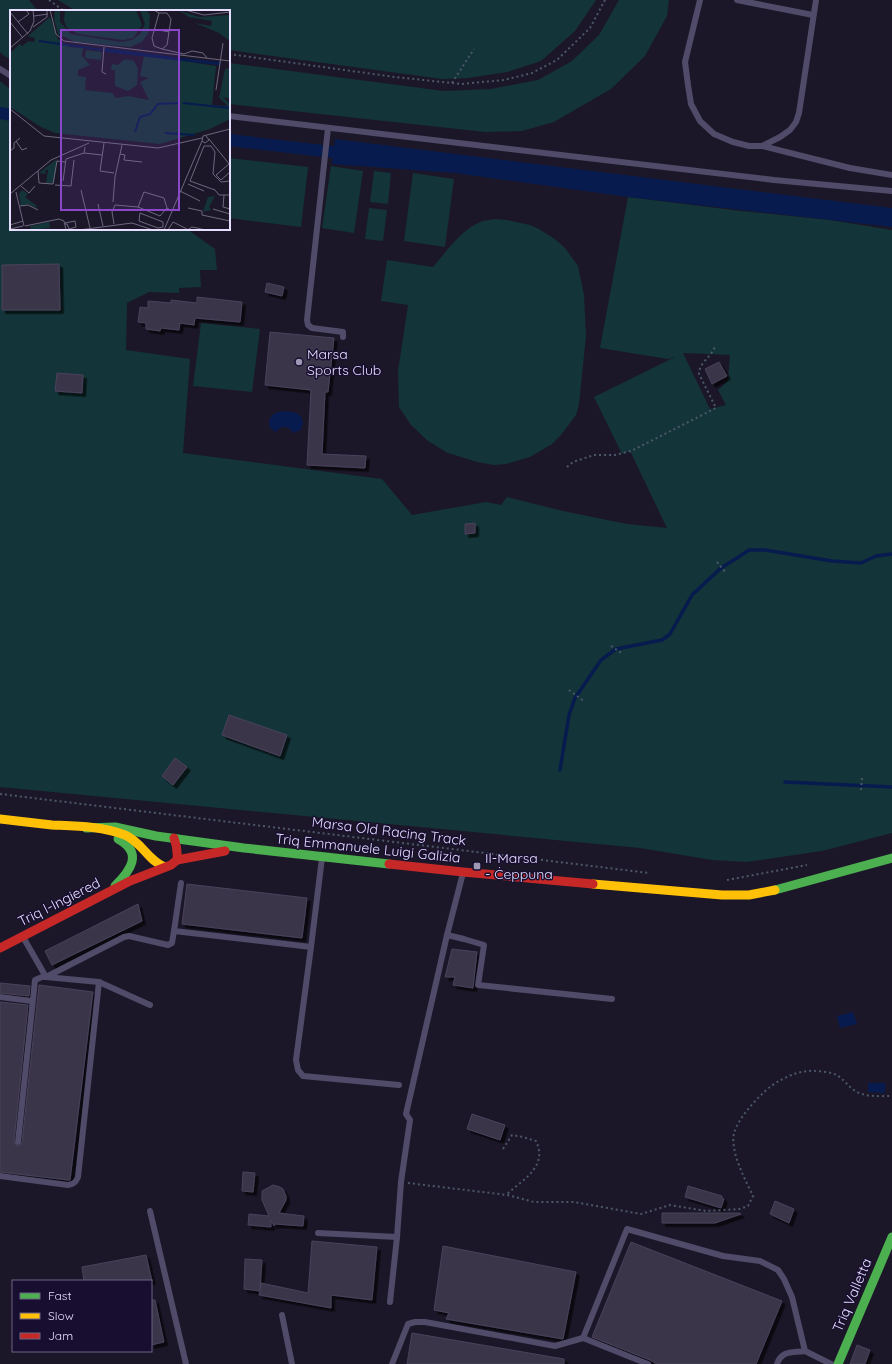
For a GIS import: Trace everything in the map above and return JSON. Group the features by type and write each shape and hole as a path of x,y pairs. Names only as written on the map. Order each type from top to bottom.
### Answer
{"main road":[{"name":"Triq Emmanuele Luigi Galizia","path":"0,819 112,832 131,838 143,848 149,857"},
{"path":"50,825 119,839 130,847 133,859 129,870 109,892"},
{"name":"Triq Emmanuele Luigi Galizia","path":"86,828 115,827 153,839 174,838 244,848 463,872 715,894 749,895 771,891 892,858"},
{"path":"153,839 149,857 157,865 165,867 171,865 177,860 178,848 174,838"},
{"name":"Triq Emmanuele Luigi Galizia","path":"177,860 244,848"},
{"name":"Triq l-Ingiered","path":"130,880 149,857"},
{"name":"Triq l-Ingiered","path":"0,948 130,880 165,867"},
{"name":"Triq Valletta","path":"838,1364 892,1237"}],"lane":[{"path":"700,0 685,62 691,104 700,121 714,134 733,142 749,146 762,146 850,168 892,175"},
{"path":"737,0 813,15"},
{"path":"762,146 790,130 796,122 799,113 816,0"},
{"path":"0,69 10,75"},
{"path":"230,116 774,180 892,191"},
{"path":"328,128 307,320 308,326 312,328 344,332 343,337"},
{"path":"322,856 312,947 296,1060 298,1070 303,1076 400,1085"},
{"path":"390,1302 401,1182 410,1120 406,1114 463,872"},
{"path":"18,1142 35,980 46,977 124,937 128,936 168,945 172,943 181,883"},
{"path":"174,931 312,947"},
{"path":"447,935 484,946 478,985 612,999"},
{"path":"22,936 46,977"},
{"path":"46,977 99,982 150,1005"},
{"path":"0,1176 68,1185 77,1180 99,982"},
{"path":"0,997 32,1001"},
{"path":"150,1211 186,1364"},
{"path":"583,1338 627,1229 723,1256 760,1261 778,1270 792,1297 805,1351"},
{"path":"318,1233 397,1237"},
{"path":"282,1314 292,1364"},
{"path":"392,1364 408,1324 415,1322 425,1322 555,1346 583,1338 648,1364"},
{"path":"777,1364 782,1354 805,1351 831,1364"}],"path":[{"path":"50,0 63,10"},
{"path":"230,54 395,78 461,84 504,80 532,73 557,60 590,28 605,0"},
{"path":"452,83 474,49"},
{"path":"567,467 573,462 594,455 615,455 631,451 716,408 699,374 699,369 702,363 714,352 715,346"},
{"path":"717,562 726,574"},
{"path":"611,646 623,654"},
{"path":"569,690 585,702"},
{"path":"861,790 862,778"},
{"name":"Marsa Old Racing Track","path":"0,794 654,874"},
{"path":"725,880 810,864"},
{"path":"401,1182 507,1195 534,1202 574,1202 641,1214 670,1205 706,1211 740,1209 748,1206 753,1196 740,1167 734,1147 734,1133 741,1119 760,1096 779,1081 802,1071 815,1071 837,1075 851,1088 862,1094 892,1096"},
{"path":"502,1149 512,1135 536,1141 540,1149 540,1158 535,1169 507,1195"}],"green space":[{"path":"0,0 29,0 37,10 10,10 10,59 0,52"},
{"path":"58,0 596,0 575,31 541,61 507,72 468,78 442,79 230,50 230,10 74,10"},
{"path":"619,0 669,0 667,16 645,56 611,89 554,122 522,131 485,132 230,104 230,63 444,91 491,89 538,80 572,61 599,35"},
{"path":"0,81 10,89 10,230 188,230 215,249 217,270 200,270 201,287 179,288 179,293 149,292 127,303 126,350 190,359 183,453 382,479 412,515 486,502 501,505 507,497 563,511 627,524 667,528 630,451 622,454 594,397 675,357 668,359 600,348 628,197 830,220 892,230 892,833 822,851 747,862 712,860 640,848 0,787","holes":["683,353 730,355 728,381 718,390 726,405 710,409"]},
{"path":"230,158 308,167 301,227 230,218"},
{"path":"331,166 363,171 354,233 322,228"},
{"path":"374,171 391,173 388,204 370,202"},
{"path":"413,173 454,179 445,247 404,241"},
{"path":"369,208 387,210 383,241 365,239"},
{"path":"495,219 530,225 556,240 565,248 578,266 584,295 586,336 579,404 576,415 552,444 530,457 506,464 494,465 477,462 448,453 428,441 411,425 399,407 398,371 408,305 381,301 387,260 433,267 455,241 468,229 483,221"},
{"path":"201,323 260,329 252,392 193,386"}],"water":[{"path":"335,139 892,208 892,227 628,197 455,173 332,164"},
{"path":"285,411 294,413 301,417 303,423 301,430 293,433 289,428 283,427 276,432 270,428 269,422 271,417 277,413"},
{"path":"853,1012 857,1024 840,1028 837,1016"},
{"path":"868,1083 885,1083 885,1093 868,1092"}],"building":[{"path":"59,264 60,310 2,310 2,265"},
{"path":"267,283 284,287 282,296 265,292"},
{"path":"197,297 242,302 240,322 195,318 194,325 180,323 179,330 161,328 160,331 146,329 146,323 138,322 140,307 148,308 148,301 171,303 171,300 197,303"},
{"name":"Marsa Sports Club","path":"270,332 334,338 328,392 325,392 322,454 366,456 365,468 307,465 311,390 265,385"},
{"path":"719,362 727,376 712,384 705,369"},
{"path":"57,373 83,375 82,393 55,391"},
{"path":"475,523 475,533 465,534 465,524"},
{"path":"229,715 287,735 280,756 222,735"},
{"path":"175,758 187,767 173,785 162,776"},
{"path":"187,884 307,898 302,938 182,924"},
{"path":"138,904 142,921 52,965 45,951"},
{"path":"452,949 477,952 473,988 453,985 455,977 445,977"},
{"path":"0,983 30,986 29,996 0,993"},
{"path":"39,985 93,992 70,1180 0,1172 0,1002 28,1005 14,1142 15,1145 18,1146 21,1145 22,1142"},
{"path":"472,1114 505,1125 500,1140 467,1129"},
{"path":"243,1172 255,1173 253,1192 242,1191"},
{"path":"273,1185 283,1189 286,1196 286,1200 279,1213 304,1216 303,1226 275,1224 274,1226 271,1220 271,1227 248,1225 249,1214 269,1216 262,1200 262,1191"},
{"path":"688,1186 722,1196 724,1199 721,1208 685,1197"},
{"path":"775,1201 794,1209 789,1223 770,1214"},
{"path":"662,1213 741,1214 715,1223 662,1223"},
{"path":"312,1241 377,1247 372,1300 331,1295 331,1308 259,1295 260,1291 244,1289 245,1259 262,1260 260,1290 261,1283 308,1293"},
{"path":"631,1242 782,1301 756,1364 657,1364 592,1337"},
{"path":"443,1246 576,1272 563,1339 446,1319 449,1313 434,1310"},
{"path":"146,1255 152,1280 84,1280 82,1267"},
{"path":"152,1300 155,1300 164,1342 152,1345"},
{"path":"412,1333 564,1359 564,1364 407,1364"},
{"path":"857,1345 870,1350 865,1364 850,1364"}],"waterway":[{"path":"0,113 10,115"},
{"path":"230,140 349,154"},
{"path":"560,770 569,715 575,698 601,660 616,649 662,640 670,634 692,595 721,568 749,550 765,550 832,561 861,563 876,556 892,554"},
{"path":"785,782 892,787"}],"traffic: fast":[{"path":"86,828 115,827 156,836 244,848 389,864"},
{"path":"115,886 125,874 132,862 131,850 126,844 118,839"},
{"path":"775,890 892,858"},
{"path":"838,1364 892,1237"}],"traffic: slow":[{"path":"0,819 52,825 89,827 116,832 131,838 154,860 165,867"},
{"path":"593,884 722,895 749,895 775,890"}],"traffic: jam":[{"path":"0,948 130,881 171,865 177,860 177,849 174,838"},
{"path":"177,860 225,851"},
{"path":"389,864 593,884"}],"place":[{"name":"Marsa Sports Club","path":"299,362"},
{"name":"Il-Marsa - Ċeppuna","path":"477,866"}]}
